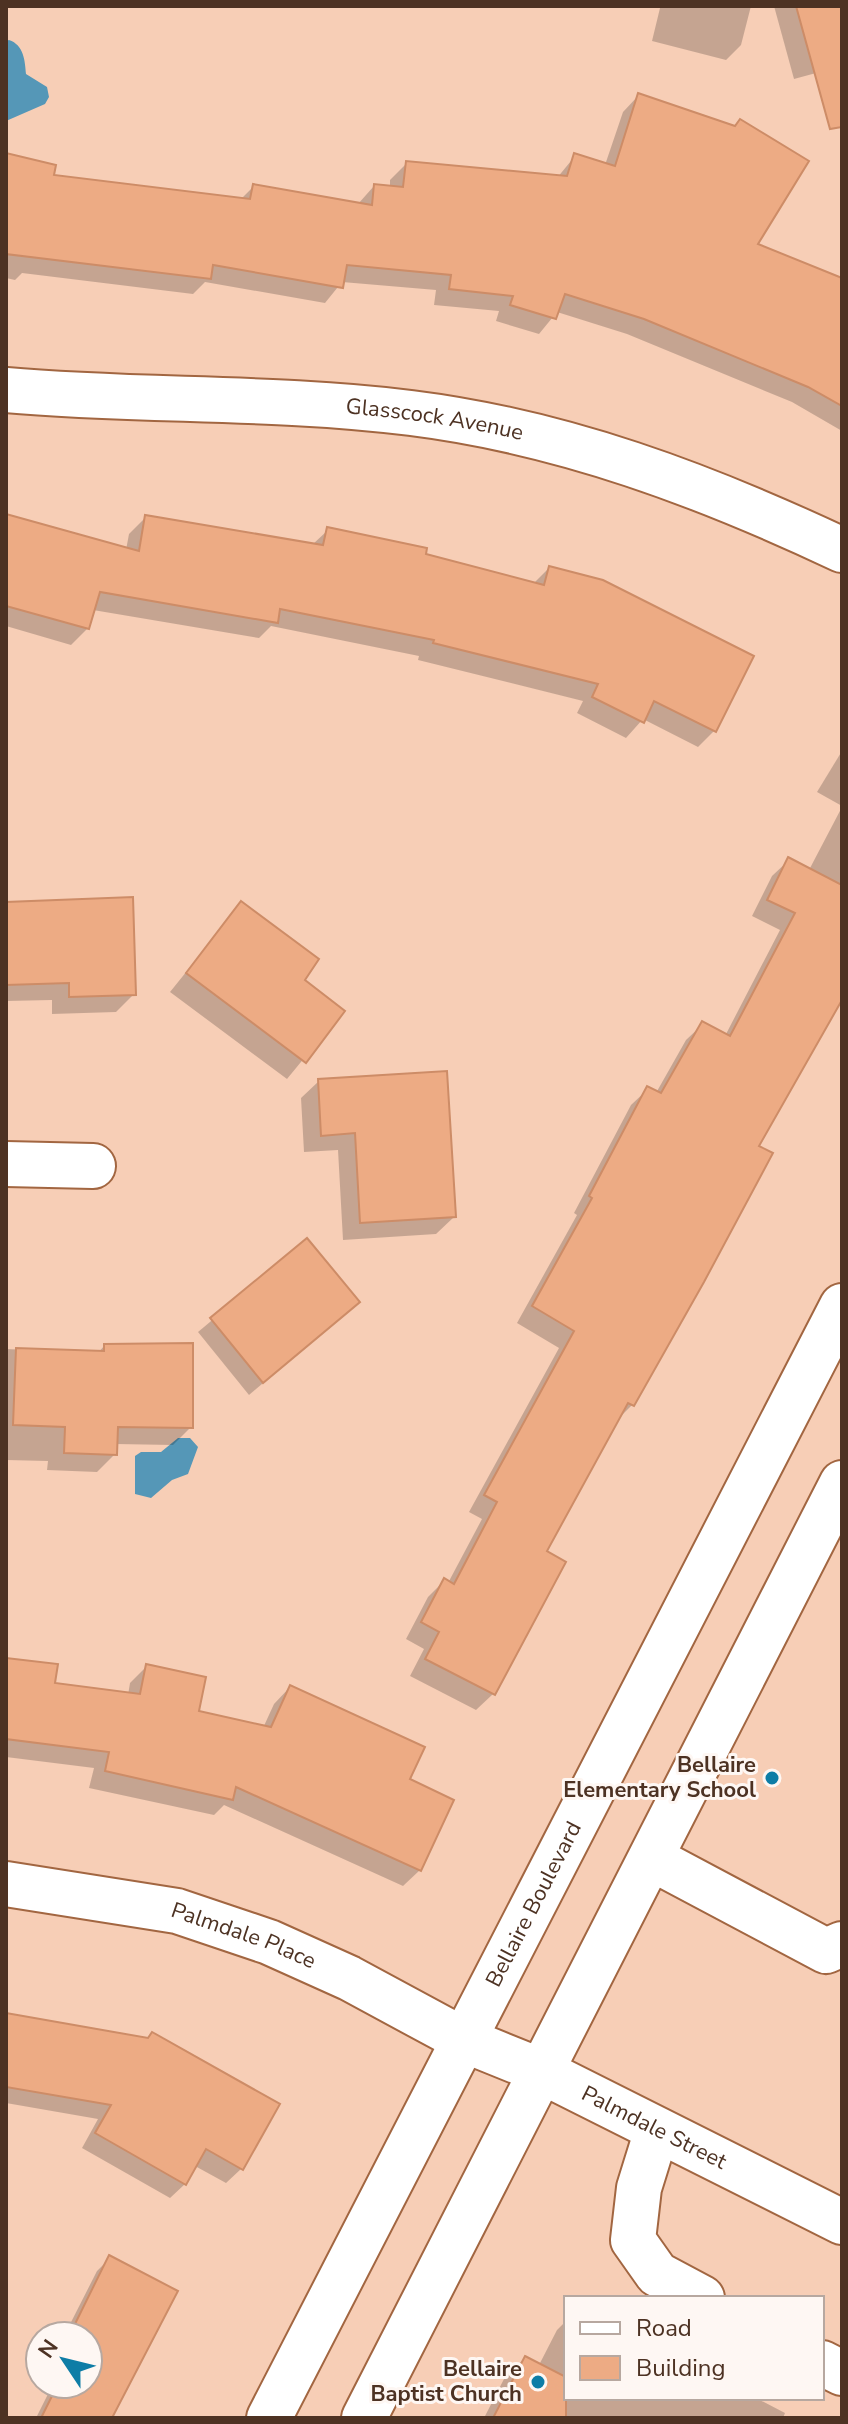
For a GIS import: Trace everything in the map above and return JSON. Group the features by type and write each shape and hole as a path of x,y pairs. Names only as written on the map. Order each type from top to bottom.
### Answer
{"street":[{"name":"Glasscock Avenue","path":"6,390 105,399 320,405 411,413 508,429 590,449 678,479 842,550"},
{"path":"6,1164 93,1166"},
{"name":"Bellaire Boulevard","path":"269,2418 462,2039 830,1360 842,1306"},
{"path":"364,2418 842,1483"},
{"path":"651,1858 826,1951 842,1944"},
{"name":"Palmdale Place","path":"6,1884 177,1911 269,1942 349,1978 462,2039"},
{"name":"Palmdale Street","path":"462,2039 541,2071 842,2222"},
{"path":"657,2130 639,2188 633,2240 657,2274 698,2296"}],"water":[{"path":"9,40 21,50 26,74 47,87 49,97 45,104 6,121 6,41"},
{"path":"178,1438 190,1438 198,1447 188,1474 172,1480 151,1498 135,1494 135,1456 141,1452 161,1452"}],"building":[{"path":"796,6 842,6 842,127 830,129"},
{"path":"638,93 735,126 740,119 809,161 758,244 842,278 842,406 808,387 644,319 565,294 556,319 510,305 513,296 449,289 451,275 347,265 343,288 213,265 211,279 6,254 6,153 56,165 54,175 250,199 253,184 372,205 374,184 403,187 406,161 567,176 574,153 615,166"},
{"path":"6,514 139,551 145,515 323,545 327,527 427,548 426,554 544,585 549,566 603,580 754,656 716,732 654,701 644,723 592,697 598,684 433,643 434,640 280,609 278,623 100,592 89,629 6,606"},
{"path":"788,857 842,885 842,1000 759,1146 773,1153 704,1282 634,1406 628,1403 547,1551 566,1562 495,1695 425,1659 439,1632 421,1622 444,1578 454,1584 497,1502 484,1495 574,1331 532,1306 592,1198 589,1196 647,1086 661,1093 702,1021 730,1036 795,913 767,900"},
{"path":"133,897 136,995 69,997 69,983 6,985 6,902"},
{"path":"241,901 319,959 305,980 345,1011 306,1063 186,973"},
{"path":"447,1071 456,1217 360,1223 355,1133 321,1136 318,1079"},
{"path":"307,1238 360,1302 263,1383 210,1318"},
{"path":"193,1343 193,1428 118,1427 117,1455 64,1453 65,1427 13,1425 16,1348 104,1351 104,1344"},
{"path":"6,1658 58,1664 55,1683 140,1694 146,1664 206,1677 199,1711 271,1727 290,1685 425,1747 410,1779 454,1800 421,1871 236,1787 233,1800 105,1771 109,1752 6,1739"},
{"path":"6,2013 148,2038 152,2032 280,2104 243,2170 206,2149 186,2185 95,2133 111,2105 6,2087"},
{"path":"109,2255 178,2291 112,2418 41,2418 50,2400 104,2400 104,2320 77,2320"},
{"path":"525,2356 564,2376 566,2418 493,2418"}],"place":[{"name":"Bellaire Elementary School","path":"772,1778"},
{"name":"Bellaire Baptist Church","path":"538,2382"}]}
